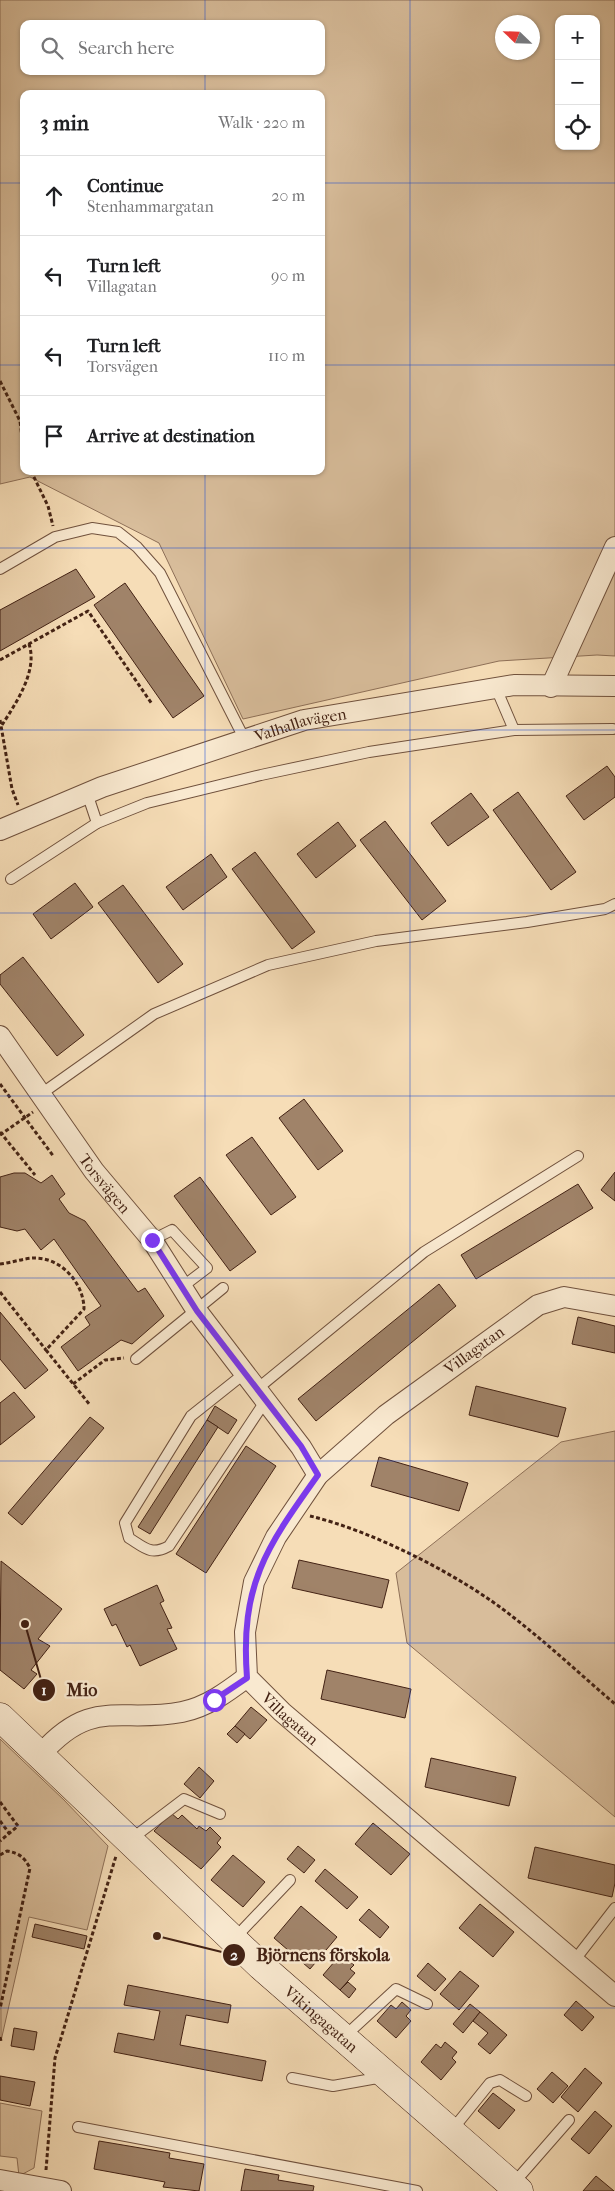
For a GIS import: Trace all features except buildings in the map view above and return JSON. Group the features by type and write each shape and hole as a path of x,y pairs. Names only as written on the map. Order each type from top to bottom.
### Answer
{"street":[{"path":"551,687 615,547"},
{"name":"Valhallavägen","path":"0,830 87,793 304,720 514,685 551,687 615,686"},
{"name":"Torsvägen","path":"0,1036 94,1171 152,1240 197,1311 301,1446 318,1475"},
{"name":"Villagatan","path":"615,1306 564,1297 538,1305 386,1415 318,1475 292,1512 268,1550 254,1582 245,1632 247,1678 282,1712 615,1996"},
{"path":"41,1754 62,1732 86,1720 110,1714 168,1714 184,1711 214,1700 247,1678"},
{"name":"Vikingagatan","path":"0,1717 41,1754 234,1940 515,2188"},
{"path":"0,2180 53,2189"}],"lane":[{"path":"0,569 55,537 92,528 118,532 138,547 160,573 245,740"},
{"path":"496,688 514,730"},
{"path":"11,879 97,822 147,803 261,775 369,752 514,730 613,729"},
{"path":"87,793 97,822"},
{"path":"44,1098 154,1014 268,964 376,940 528,922 605,909 615,904"},
{"path":"245,1373 190,1416 125,1523 129,1538 151,1551 159,1552 169,1546 261,1395 424,1252 578,1156"},
{"path":"152,1240 172,1230 207,1268 182,1287"},
{"path":"136,1359 223,1288"},
{"path":"126,1837 184,1799 220,1814"},
{"path":"234,1940 290,1880"},
{"path":"574,1961 615,1908"},
{"path":"343,2038 396,1989 427,2004"},
{"path":"292,2078 333,2086 389,2076"},
{"path":"451,2131 490,2083 500,2080 526,2096"},
{"path":"515,2188 569,2120"},
{"path":"78,2127 416,2191"}],"path":[{"path":"0,381 20,421"},
{"path":"32,475 48,506 55,537"},
{"path":"0,660 88,611 152,704"},
{"path":"1,725 15,704 30,670 32,652 29,644"},
{"path":"0,720 12,790 23,820"},
{"path":"0,1084 54,1157"},
{"path":"35,1174 0,1133 24,1118 44,1098"},
{"path":"0,1264 34,1258 49,1260 65,1269 80,1288 84,1309 46,1350"},
{"path":"0,1292 90,1405"},
{"path":"73,1384 105,1360 112,1358 136,1359"},
{"path":"292,1512 334,1522 386,1544 460,1581 513,1616 615,1704"},
{"path":"0,1802 18,1826 0,1840"},
{"path":"0,1821 9,1833"},
{"path":"53,2189 51,2091 55,2058 126,1837"},
{"path":"0,1855 7,1851 18,1852 25,1858 30,1868 0,2009"}],"shaded area":[{"path":"0,0 615,0 615,656 597,655 499,661 243,719 159,543 30,477 0,484"},
{"path":"615,1431 615,1817 407,1643 396,1573 561,1442"},
{"path":"0,1739 64,1800 108,1846 87,1930 29,1917 1,2041"},
{"path":"0,2103 42,2111 34,2168 19,2176 17,2158 0,2156"}],"place":[{"name":"Mio","path":"25,1624"},
{"name":"Björnens förskola","path":"157,1936"}],"route":[{"path":"152,1240 197,1311 301,1446 318,1475 276,1536 254,1582 245,1632 247,1678 214,1700"}]}
